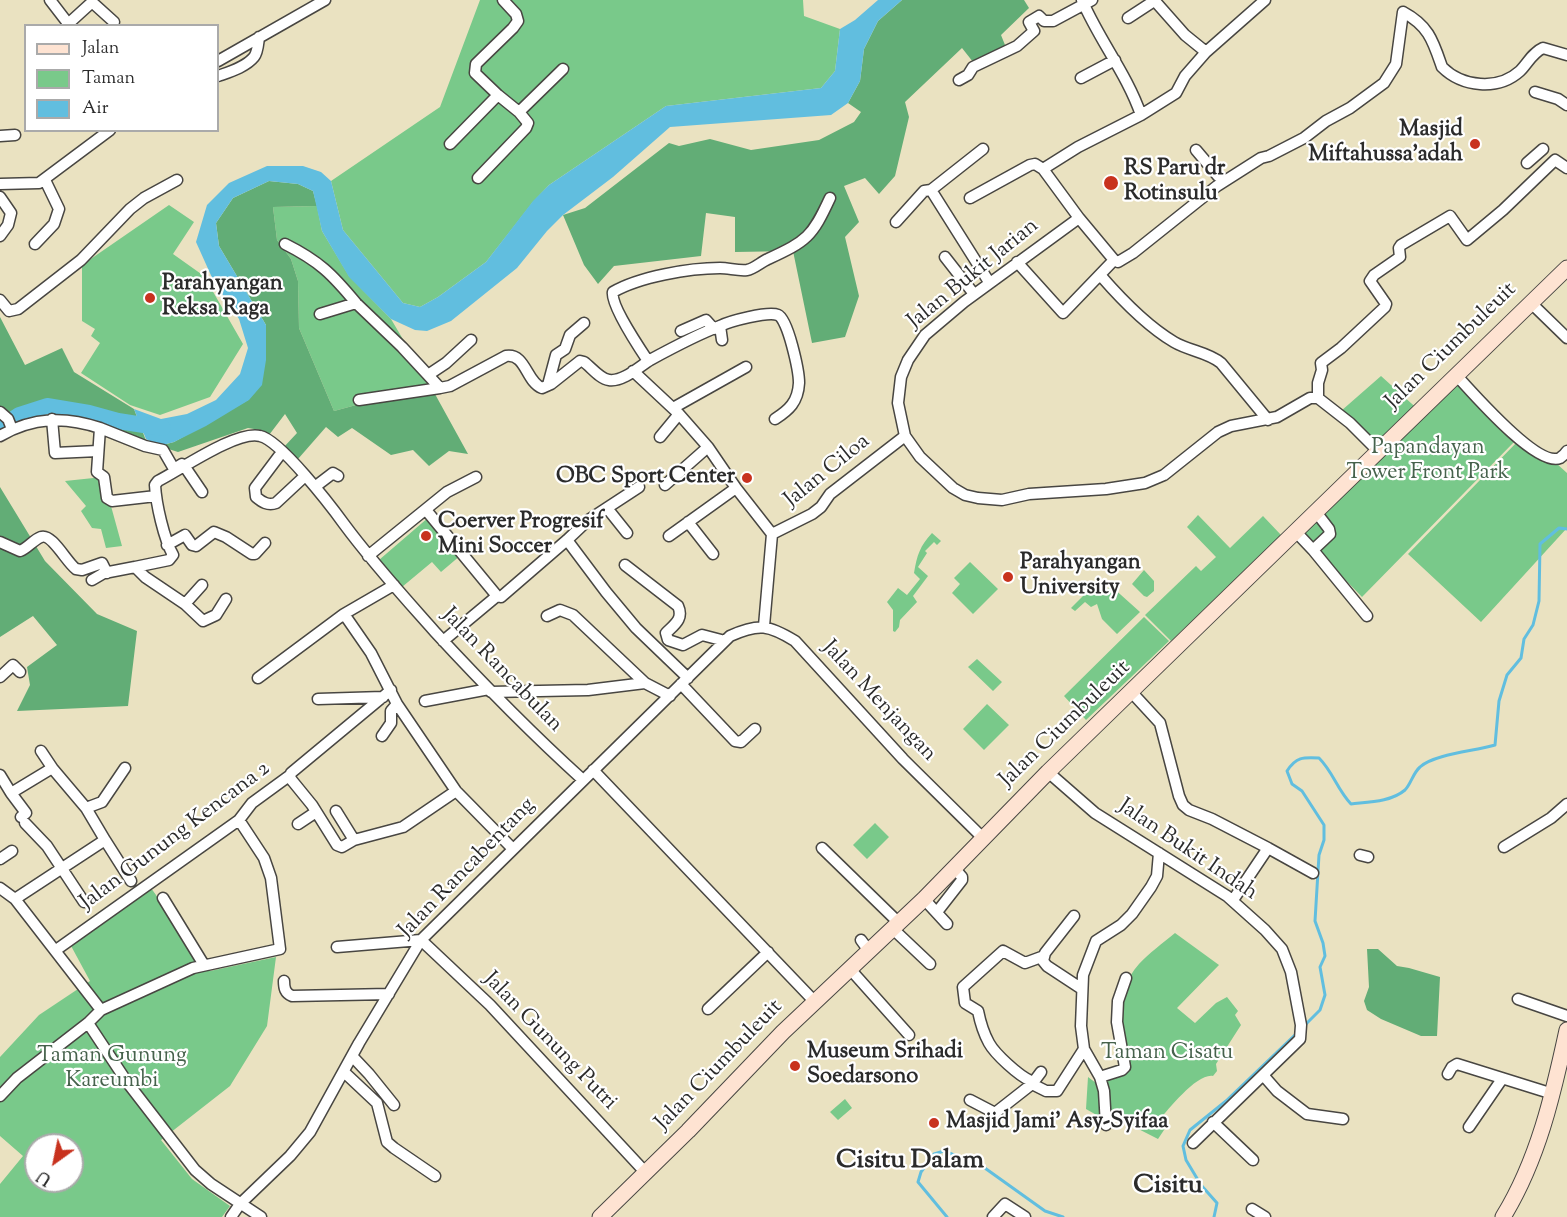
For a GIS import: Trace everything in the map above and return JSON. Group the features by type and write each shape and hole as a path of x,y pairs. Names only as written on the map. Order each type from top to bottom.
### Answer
{"main road":[{"name":"Jalan Ciumbuleuit","path":"602,1216 783,1032 850,969 865,945 896,926 924,899 1048,772 1567,268"},
{"path":"1503,1217 1533,1159 1553,1094 1567,1030"}],"street":[{"path":"50,0 68,24"},
{"path":"219,60 325,0"},
{"path":"478,178 526,128 528,123 519,112 475,73 476,64 518,21 516,14 503,0"},
{"path":"1128,18 1154,0 1185,34 1206,52"},
{"path":"1043,169 1176,93 1185,76 1206,52 1265,0"},
{"path":"959,80 968,75 973,67 995,59 1021,44 1034,31 1029,22 1032,19 1039,16 1044,21 1053,21 1086,2 1096,30 1115,60 1141,115"},
{"path":"70,24 93,3 114,22"},
{"path":"970,198 1035,164 1043,169 1079,218 1118,262 1133,253 1217,186 1255,161 1304,138 1383,83 1396,64 1403,12 1419,23 1433,39 1444,70 1466,82 1492,84 1519,72 1538,50 1543,48 1567,55"},
{"path":"219,76 254,58 259,38"},
{"path":"1081,78 1115,60"},
{"path":"519,112 563,69"},
{"path":"1535,92 1558,99 1567,105"},
{"path":"450,144 498,95"},
{"path":"0,184 32,185 45,180 107,132"},
{"path":"0,136 15,135"},
{"path":"896,222 924,191 931,190 983,149"},
{"path":"1527,163 1543,149"},
{"path":"1196,150 1218,176"},
{"path":"1378,451 1350,423 1318,398 1321,363 1341,348 1386,304 1371,284 1370,281 1374,275 1400,257 1401,245 1450,216 1467,240 1503,210 1555,160 1567,168"},
{"path":"35,244 54,224 58,215 57,202 45,180"},
{"path":"0,300 9,311 18,309 81,260 130,209 144,198 177,180"},
{"path":"931,190 989,282"},
{"path":"0,197 11,213 8,225 0,236"},
{"path":"648,361 612,298 613,292 643,280 667,275 719,268 750,270 808,238 831,198"},
{"name":"Jalan Bukit Jarian","path":"1079,218 974,294 925,335 908,360 901,378 898,403 905,436 920,458 959,492 978,498 1002,500 1029,494 1107,489 1145,483 1164,475 1218,432 1244,423 1268,420 1310,398 1318,398"},
{"path":"285,244 327,269 356,303 440,388"},
{"path":"945,257 974,294"},
{"path":"1017,262 1063,313 1114,260"},
{"path":"1101,276 1124,301 1173,342 1215,358 1221,363 1268,420"},
{"path":"1530,302 1567,338"},
{"path":"320,314 356,303"},
{"path":"359,400 450,386 512,355 518,357 536,385 542,388 580,361 604,378 617,380 648,361 717,328 767,314 776,314 785,321 798,371 799,386 797,396 790,408 775,419"},
{"path":"681,331 706,320 717,328 722,340"},
{"path":"548,385 556,355 565,349 570,335 584,323"},
{"path":"428,375 446,363 471,340"},
{"path":"660,437 676,411 746,366"},
{"path":"625,565 678,606 681,614 679,620 666,633 668,640 683,645 702,635 728,639 753,627 764,626 772,534 708,447 676,411 633,371"},
{"path":"1456,375 1498,422 1526,443 1552,458 1560,458 1567,451"},
{"path":"52,419 55,453 98,452"},
{"path":"0,436 8,422 68,420 100,428 145,446 163,450 174,469 191,458 197,459"},
{"path":"100,428 97,473 103,475 109,501 156,496"},
{"name":"Jalan Rancabulan","path":"197,459 241,439 259,435 267,438 316,486 368,556 443,641 513,716 583,780"},
{"name":"Jalan Ciloa","path":"772,534 812,514 821,507 830,494 905,436"},
{"path":"664,485 708,447"},
{"path":"282,452 255,488 256,497 264,502 276,503 305,476"},
{"path":"92,580 107,573 172,559 173,555 167,545 155,485 158,481 197,459"},
{"path":"185,467 202,492"},
{"path":"316,486 333,473 338,476"},
{"path":"368,556 447,492 476,477"},
{"path":"443,641 497,596 501,597 587,520 639,487"},
{"path":"669,536 736,488"},
{"path":"607,508 627,533"},
{"path":"426,510 497,596"},
{"path":"1313,550 1330,534 1329,529 1316,512"},
{"path":"688,522 713,554"},
{"path":"167,545 185,535 195,546 214,532 252,554 265,543"},
{"path":"1296,532 1367,616"},
{"path":"0,542 20,551 41,537 46,537 52,540 72,567 82,570 102,563 107,573"},
{"path":"567,540 636,628 735,741 741,742 755,729"},
{"path":"135,567 145,577 181,602 199,619 208,620 216,615 226,599"},
{"path":"168,610 202,585"},
{"path":"258,678 344,614 394,585"},
{"path":"547,616 560,610 573,615 645,683 670,696"},
{"path":"344,614 371,653 387,694 397,704 456,791 513,849"},
{"name":"Jalan Menjangan","path":"764,626 795,641 903,759 983,838"},
{"name":"Jalan Rancabentang","path":"231,1217 240,1204 290,1156 310,1132 421,940 728,639"},
{"path":"0,676 13,665 20,672"},
{"path":"425,701 490,691 588,690 645,683"},
{"path":"1133,691 1136,698 1160,723 1183,805 1313,873"},
{"path":"318,699 387,694"},
{"name":"Jalan Gunung Kencana 2","path":"56,950 239,820 252,803 289,776 387,694"},
{"path":"382,736 391,723 391,711 397,704"},
{"path":"41,751 86,808 131,881"},
{"path":"86,808 102,802 125,768"},
{"path":"11,793 53,769"},
{"path":"594,770 815,1002"},
{"name":"Jalan Bukit Indah","path":"1048,772 1095,813 1233,900 1265,930 1286,955 1296,990 1301,1030 1295,1044 1193,1143"},
{"path":"0,775 26,813 23,820 47,846 84,902"},
{"path":"289,776 340,847 354,840 403,827 456,791"},
{"path":"1504,847 1551,818 1567,804"},
{"path":"336,811 354,840"},
{"path":"298,824 316,812"},
{"path":"0,1096 18,1078 88,1023 101,1010 204,965 280,949 277,914 268,868 239,820"},
{"path":"15,899 105,840"},
{"path":"822,848 930,964"},
{"path":"1233,900 1268,848"},
{"path":"0,859 12,851"},
{"path":"1106,1125 1104,1091 1100,1077 1084,1049 1081,1026 1083,975 1096,941 1121,925 1141,902 1157,876 1159,853"},
{"path":"937,912 962,880 955,868"},
{"path":"0,888 15,899 101,1010"},
{"path":"163,898 204,965"},
{"path":"924,899 947,924"},
{"path":"1074,916 1044,956 1043,961 1082,989"},
{"path":"337,947 421,940"},
{"name":"Jalan Gunung Putri","path":"421,940 499,1015 646,1173"},
{"path":"1044,956 1025,963 1003,951 963,987 965,1003 978,1011 979,1020 989,1043 1023,1077 1046,1091 1057,1091 1084,1049"},
{"path":"708,1009 768,952"},
{"path":"850,969 909,1035"},
{"path":"1100,1077 1125,1067 1117,1022 1118,1001 1126,978"},
{"path":"284,981 287,994 292,996 389,994"},
{"path":"1518,999 1567,1016"},
{"path":"88,1023 127,1082 195,1170 211,1184 261,1217"},
{"path":"352,1056 394,1105"},
{"path":"1448,1074 1457,1064 1553,1094"},
{"path":"344,1072 376,1102 387,1142 435,1176"},
{"path":"970,1100 998,1113 1041,1072"},
{"path":"1263,1075 1277,1091 1307,1114 1343,1119"},
{"path":"1469,1127 1502,1079"},
{"path":"1213,1122 1253,1160"},
{"path":"993,1217 1005,1204 1025,1217"},
{"path":"1252,1209 1265,1217"}],"green space":[{"path":"480,0 803,0 804,16 840,29 835,71 821,88 666,106 549,185 486,262 438,297 420,307 403,303 343,230 331,181 440,107"},
{"path":"902,0 1024,0 1029,8 1001,35 1007,50 977,67 962,48 905,102 909,117 895,176 879,194 865,178 844,186 859,222 845,237 859,296 845,337 812,343 793,251 735,252 735,217 706,213 701,256 614,266 598,284 584,265 563,215 585,208 669,143 679,146 710,139 751,150 819,140 854,122 861,112 848,103 860,81 864,49 878,21"},
{"path":"269,181 298,184 313,191 317,206 273,207 277,240 291,259 298,281 299,328 334,411 430,385 468,454 449,451 429,466 413,450 391,455 352,428 338,437 326,427 298,459 283,448 297,433 285,414 269,435 260,430 248,428 178,452 159,446 174,442 248,400 266,325 219,246 216,223 233,198"},
{"name":"Parahyangan Reksa Raga","path":"169,205 194,222 173,254 204,276 243,344 210,397 160,415 130,405 81,373 100,343 91,336 95,329 82,321 82,265"},
{"path":"317,206 322,231 349,276 391,319 430,385 334,411 299,328 298,281 291,259 277,240 273,207"},
{"path":"0,317 25,365 62,348 74,372 134,409 148,446 108,427 62,411 28,414 0,431"},
{"name":"Papandayan Tower Front Park","path":"1381,376 1422,413 1455,379 1516,440 1362,597 1299,532 1381,450 1341,411"},
{"path":"1517,442 1556,463 1567,473 1567,528 1481,622 1408,554"},
{"path":"103,477 122,546 106,548 101,529 92,528 81,511 86,506 65,481"},
{"path":"0,487 45,561 97,614 137,631 128,706 17,711 30,685 27,667 57,645 33,616 0,637"},
{"path":"1198,515 1230,548 1263,516 1281,535 1171,641 1145,615 1196,566 1201,571 1216,557 1187,527"},
{"name":"Coerver Progresif Mini Soccer","path":"429,517 461,555 441,572 432,562 402,587 379,560"},
{"path":"932,533 941,541 937,545 934,542 925,551 927,553 918,567 928,576 913,596 917,602 900,620 895,632 893,631 893,610 887,602 898,588 907,595 920,579 914,573 916,561"},
{"path":"970,562 998,589 973,614 952,593 960,584 954,578"},
{"path":"1144,570 1154,581 1154,591 1147,597 1132,584"},
{"path":"1111,586 1140,612 1117,634 1102,619 1097,604 1091,607 1085,602 1075,611 1071,608 1092,587 1102,595"},
{"path":"1144,617 1169,641 1086,720 1064,696"},
{"path":"977,659 1002,682 993,691 968,667"},
{"path":"987,704 1009,725 984,750 963,729"},
{"path":"875,823 889,837 867,859 853,845"},
{"name":"Taman Gunung Kareumbi","path":"151,888 210,971 276,957 267,1026 230,1086 161,1140 192,1179 230,1206 222,1217 0,1217 0,1184 23,1156 0,1136 0,1057 39,1015 90,981 70,944"},
{"name":"Taman Cisatu","path":"1175,933 1219,965 1177,1008 1195,1023 1216,1003 1227,997 1238,1011 1235,1015 1241,1025 1216,1064 1217,1071 1213,1076 1199,1080 1176,1100 1159,1120 1166,1127 1158,1139 1107,1113 1103,1079 1121,1074 1120,1017 1125,988 1131,975 1143,960"},
{"path":"1367,949 1378,949 1397,966 1440,977 1437,1036 1421,1036 1381,1019 1367,1010 1364,1001 1369,987"},
{"path":"1088,1077 1100,1086 1100,1117 1086,1109"},
{"path":"845,1099 852,1108 838,1120 830,1112"}],"water":[{"path":"878,0 902,0 878,21 864,49 860,81 848,103 831,115 670,127 613,177 563,215 517,268 451,321 427,331 415,330 391,319 349,277 322,231 313,191 298,184 269,181 233,198 216,223 219,246 266,325 266,360 262,385 249,400 174,442 159,446 146,439 134,409 161,419 187,414 216,400 240,374 248,348 239,319 214,282 196,242 207,205 229,183 267,166 303,166 321,172 331,181 343,230 403,303 420,307 438,297 486,262 533,201 549,185 666,106 821,88 835,71 840,29 855,20"}],"waterway":[{"path":"0,428 19,415 47,406 163,428"},
{"path":"1304,1026 1320,1010 1325,995 1320,967 1325,956 1315,921 1319,855 1324,840 1324,825 1302,791 1292,784 1287,771 1300,759 1319,758 1351,804 1372,802 1393,797 1405,790 1418,769 1426,763 1445,756 1495,745 1499,701 1507,675 1521,658 1524,639 1533,625 1539,601 1540,544 1559,528 1567,529"},
{"path":"1214,1217 1217,1203 1201,1185 1186,1160 1183,1146 1190,1130 1226,1101 1297,1033"},
{"path":"947,1217 918,1182 921,1172 934,1154 944,1151 982,1166 1045,1211 1063,1217"}],"place":[{"name":"Masjid Miftahussa'adah","path":"1475,144"},
{"name":"RS Paru dr Rotinsulu","path":"1111,183"},
{"name":"Parahyangan Reksa Raga","path":"150,298"},
{"name":"OBC Sport Center","path":"747,478"},
{"name":"Coerver Progresif Mini Soccer","path":"426,536"},
{"name":"Parahyangan University","path":"1008,577"},
{"name":"Museum Srihadi Soedarsono","path":"795,1066"},
{"name":"Masjid Jami' Asy-Syifaa","path":"934,1123"}],"district":[{"name":"Cisitu Dalam","path":"910,1163"},
{"name":"Cisitu","path":"1168,1188"}]}
